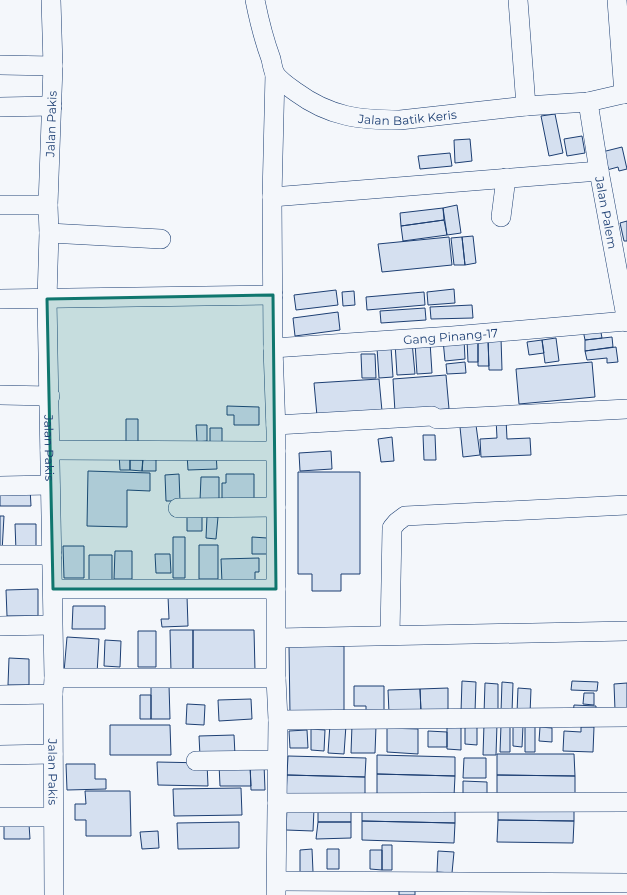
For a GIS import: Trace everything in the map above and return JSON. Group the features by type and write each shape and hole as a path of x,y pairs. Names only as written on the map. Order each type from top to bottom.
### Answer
{"street":[{"name":"Jalan Pakis","path":"51,0 53,66 48,205 49,233 47,299 53,589 54,895"},
{"path":"255,0 275,74 272,196 273,348 276,425 276,678 278,720 276,888 518,889 627,883"},
{"path":"518,0 526,106"},
{"path":"617,0 625,94"},
{"path":"0,65 53,66"},
{"name":"Jalan Batik Keris","path":"275,74 289,87 310,102 326,110 351,117 382,120 400,120 526,106 588,102 625,94"},
{"name":"Jalan Palem","path":"588,102 599,171 627,322"},
{"path":"0,107 52,106"},
{"path":"272,196 599,171"},
{"path":"501,217 506,178"},
{"path":"0,205 48,205"},
{"path":"49,233 161,239"},
{"path":"0,298 47,299 273,296"},
{"name":"Gang Pinang-17","path":"273,348 627,322"},
{"path":"0,395 50,396"},
{"path":"276,425 432,416 437,419 627,409"},
{"path":"50,450 276,451"},
{"path":"0,486 50,485"},
{"path":"390,635 392,528 405,516 627,505"},
{"path":"178,508 276,507"},
{"path":"0,555 52,555"},
{"path":"53,589 276,589"},
{"path":"0,626 52,625"},
{"path":"276,638 627,631"},
{"path":"0,695 53,686 276,678"},
{"path":"278,720 627,717"},
{"path":"0,755 53,754"},
{"path":"196,760 277,760"},
{"path":"277,803 627,802"},
{"path":"0,817 54,817"}],"highlighted area":[{"path":"273,295 276,589 53,589 47,299"}],"building":[{"path":"555,114 563,153 549,156 541,116"},
{"path":"582,136 585,153 567,156 564,139"},
{"path":"470,139 472,161 455,163 454,140"},
{"path":"622,147 627,169 619,171 618,167 607,170 602,152"},
{"path":"450,153 452,166 420,169 418,156"},
{"path":"457,205 461,233 447,235 443,208"},
{"path":"443,208 444,220 401,226 400,213"},
{"path":"444,220 447,235 403,241 401,226"},
{"path":"627,221 627,241 624,241 620,223"},
{"path":"473,236 476,263 465,265 462,237"},
{"path":"449,237 452,265 382,272 378,244"},
{"path":"462,237 465,265 454,265 451,238"},
{"path":"454,289 455,303 428,305 427,292"},
{"path":"336,290 338,305 296,310 294,295"},
{"path":"354,291 355,305 343,306 342,292"},
{"path":"424,292 425,305 367,310 366,297"},
{"path":"472,305 473,318 431,319 430,307"},
{"path":"425,308 426,320 381,323 380,311"},
{"path":"338,312 340,330 295,336 293,318"},
{"path":"600,327 602,338 585,340 583,330"},
{"path":"612,337 613,347 585,351 585,340"},
{"path":"501,338 502,370 489,370 488,339"},
{"path":"556,338 559,361 545,363 542,340"},
{"path":"464,339 465,359 445,361 443,340"},
{"path":"478,339 478,362 468,362 467,340"},
{"path":"478,339 488,339 489,366 478,366"},
{"path":"542,340 544,353 529,355 527,342"},
{"path":"412,342 415,374 397,375 395,343"},
{"path":"430,342 432,373 417,374 415,343"},
{"path":"391,347 393,377 379,378 377,348"},
{"path":"616,347 618,362 607,363 607,358 587,360 585,351"},
{"path":"361,354 375,354 376,378 362,378"},
{"path":"465,362 466,373 447,374 446,364"},
{"path":"592,362 595,397 519,404 516,369"},
{"path":"446,375 449,409 395,412 393,379"},
{"path":"379,379 382,411 317,416 314,383"},
{"path":"227,406 259,407 259,425 234,425 234,415 227,415"},
{"path":"126,419 138,419 138,443 126,443"},
{"path":"496,419 506,419 507,439 530,438 531,455 481,457 480,439 497,438"},
{"path":"196,425 207,425 207,441 197,442"},
{"path":"476,425 480,455 463,457 460,427"},
{"path":"210,428 222,428 222,444 210,444"},
{"path":"423,435 435,435 436,460 424,460"},
{"path":"392,437 394,461 381,462 378,439"},
{"path":"331,451 332,469 300,471 299,453"},
{"path":"119,453 130,453 130,470 120,470"},
{"path":"216,453 217,469 188,470 187,454"},
{"path":"143,454 156,455 156,471 142,471"},
{"path":"130,460 143,460 142,471 130,470"},
{"path":"88,471 150,473 150,491 127,490 127,527 87,526"},
{"path":"298,472 360,472 360,574 341,574 341,591 312,591 312,574 298,574"},
{"path":"179,474 180,501 166,501 165,475"},
{"path":"226,474 254,474 254,502 222,502 222,483 226,483"},
{"path":"201,477 219,477 219,501 200,501"},
{"path":"0,488 30,488 31,506 0,506"},
{"path":"187,511 202,512 202,531 187,531"},
{"path":"0,516 4,516 2,552 0,552"},
{"path":"207,516 218,517 216,539 206,538"},
{"path":"15,524 36,524 36,551 16,551"},
{"path":"173,537 185,537 185,578 173,578"},
{"path":"252,537 267,538 267,554 252,554"},
{"path":"199,545 218,545 218,579 199,579"},
{"path":"63,546 84,546 84,578 64,578"},
{"path":"115,551 132,551 132,579 114,579"},
{"path":"155,554 170,554 171,573 156,573"},
{"path":"89,555 112,555 112,581 89,581"},
{"path":"259,558 259,572 255,572 255,581 222,583 221,559"},
{"path":"38,589 38,616 7,616 6,590"},
{"path":"168,596 187,596 188,626 162,627 161,619 169,619"},
{"path":"73,606 105,606 105,629 72,629"},
{"path":"170,630 193,630 193,672 171,672"},
{"path":"193,630 254,630 255,671 193,672"},
{"path":"138,631 156,631 156,667 138,667"},
{"path":"67,637 99,639 97,674 64,672"},
{"path":"105,640 121,641 120,667 104,666"},
{"path":"289,646 344,646 344,714 290,714"},
{"path":"9,658 29,659 29,685 8,685"},
{"path":"462,681 476,682 475,712 461,712"},
{"path":"572,681 598,682 597,691 571,690"},
{"path":"502,682 513,683 512,712 501,712"},
{"path":"485,683 498,684 498,715 484,714"},
{"path":"627,683 627,709 615,710 614,684"},
{"path":"151,685 169,685 170,719 151,719"},
{"path":"354,686 384,686 384,714 366,714 366,706 354,706"},
{"path":"448,688 448,711 421,712 420,689"},
{"path":"518,688 531,689 530,714 517,713"},
{"path":"420,689 421,712 389,713 388,690"},
{"path":"584,693 594,693 594,705 583,704"},
{"path":"140,695 151,695 151,719 140,719"},
{"path":"251,699 252,719 219,721 218,700"},
{"path":"187,704 205,705 204,725 186,724"},
{"path":"574,705 596,706 596,716 573,715"},
{"path":"447,722 461,722 461,750 447,749"},
{"path":"525,722 535,723 535,752 525,752"},
{"path":"330,724 346,725 344,754 328,753"},
{"path":"484,724 497,724 496,755 483,755"},
{"path":"110,725 170,725 171,755 110,755"},
{"path":"352,725 376,726 375,753 351,753"},
{"path":"465,725 477,725 477,745 465,744"},
{"path":"501,725 510,726 510,752 500,752"},
{"path":"513,725 523,726 522,747 513,746"},
{"path":"540,727 552,728 552,742 539,741"},
{"path":"581,727 594,727 593,752 563,751 564,731 581,732"},
{"path":"387,728 418,729 418,754 387,752"},
{"path":"311,729 325,730 324,751 311,750"},
{"path":"307,730 308,748 290,748 289,731"},
{"path":"428,731 447,732 447,747 428,747"},
{"path":"234,735 235,755 200,756 199,736"},
{"path":"497,754 574,754 575,776 497,775"},
{"path":"377,755 455,757 455,776 377,774"},
{"path":"288,756 366,758 365,777 287,775"},
{"path":"464,758 486,758 486,778 463,778"},
{"path":"157,762 207,763 208,786 158,785"},
{"path":"66,764 95,764 95,779 106,779 106,789 67,790"},
{"path":"219,764 250,764 251,786 220,786"},
{"path":"250,764 264,764 265,790 251,790"},
{"path":"377,774 455,776 454,796 377,794"},
{"path":"287,775 365,777 365,798 286,797"},
{"path":"497,775 575,776 575,796 497,795"},
{"path":"463,781 487,782 487,799 463,799"},
{"path":"241,788 242,815 174,816 173,789"},
{"path":"85,791 130,791 131,836 86,836 86,820 75,820 75,804 86,804"},
{"path":"362,803 455,805 455,823 362,821"},
{"path":"498,803 574,805 574,821 498,820"},
{"path":"318,804 351,805 351,822 318,822"},
{"path":"287,808 314,809 313,831 286,830"},
{"path":"498,820 574,821 573,843 497,842"},
{"path":"362,821 455,823 454,843 362,840"},
{"path":"239,822 239,848 178,849 177,823"},
{"path":"318,822 351,822 351,838 316,839"},
{"path":"4,824 29,824 30,839 4,839"},
{"path":"158,831 159,848 142,849 140,832"},
{"path":"382,845 392,845 392,870 382,870"},
{"path":"312,849 313,872 300,872 300,850"},
{"path":"327,849 339,849 339,869 327,869"},
{"path":"370,850 382,850 382,870 370,869"},
{"path":"438,851 454,852 452,873 437,872"},
{"path":"399,886 415,886 415,895 399,895"}]}
